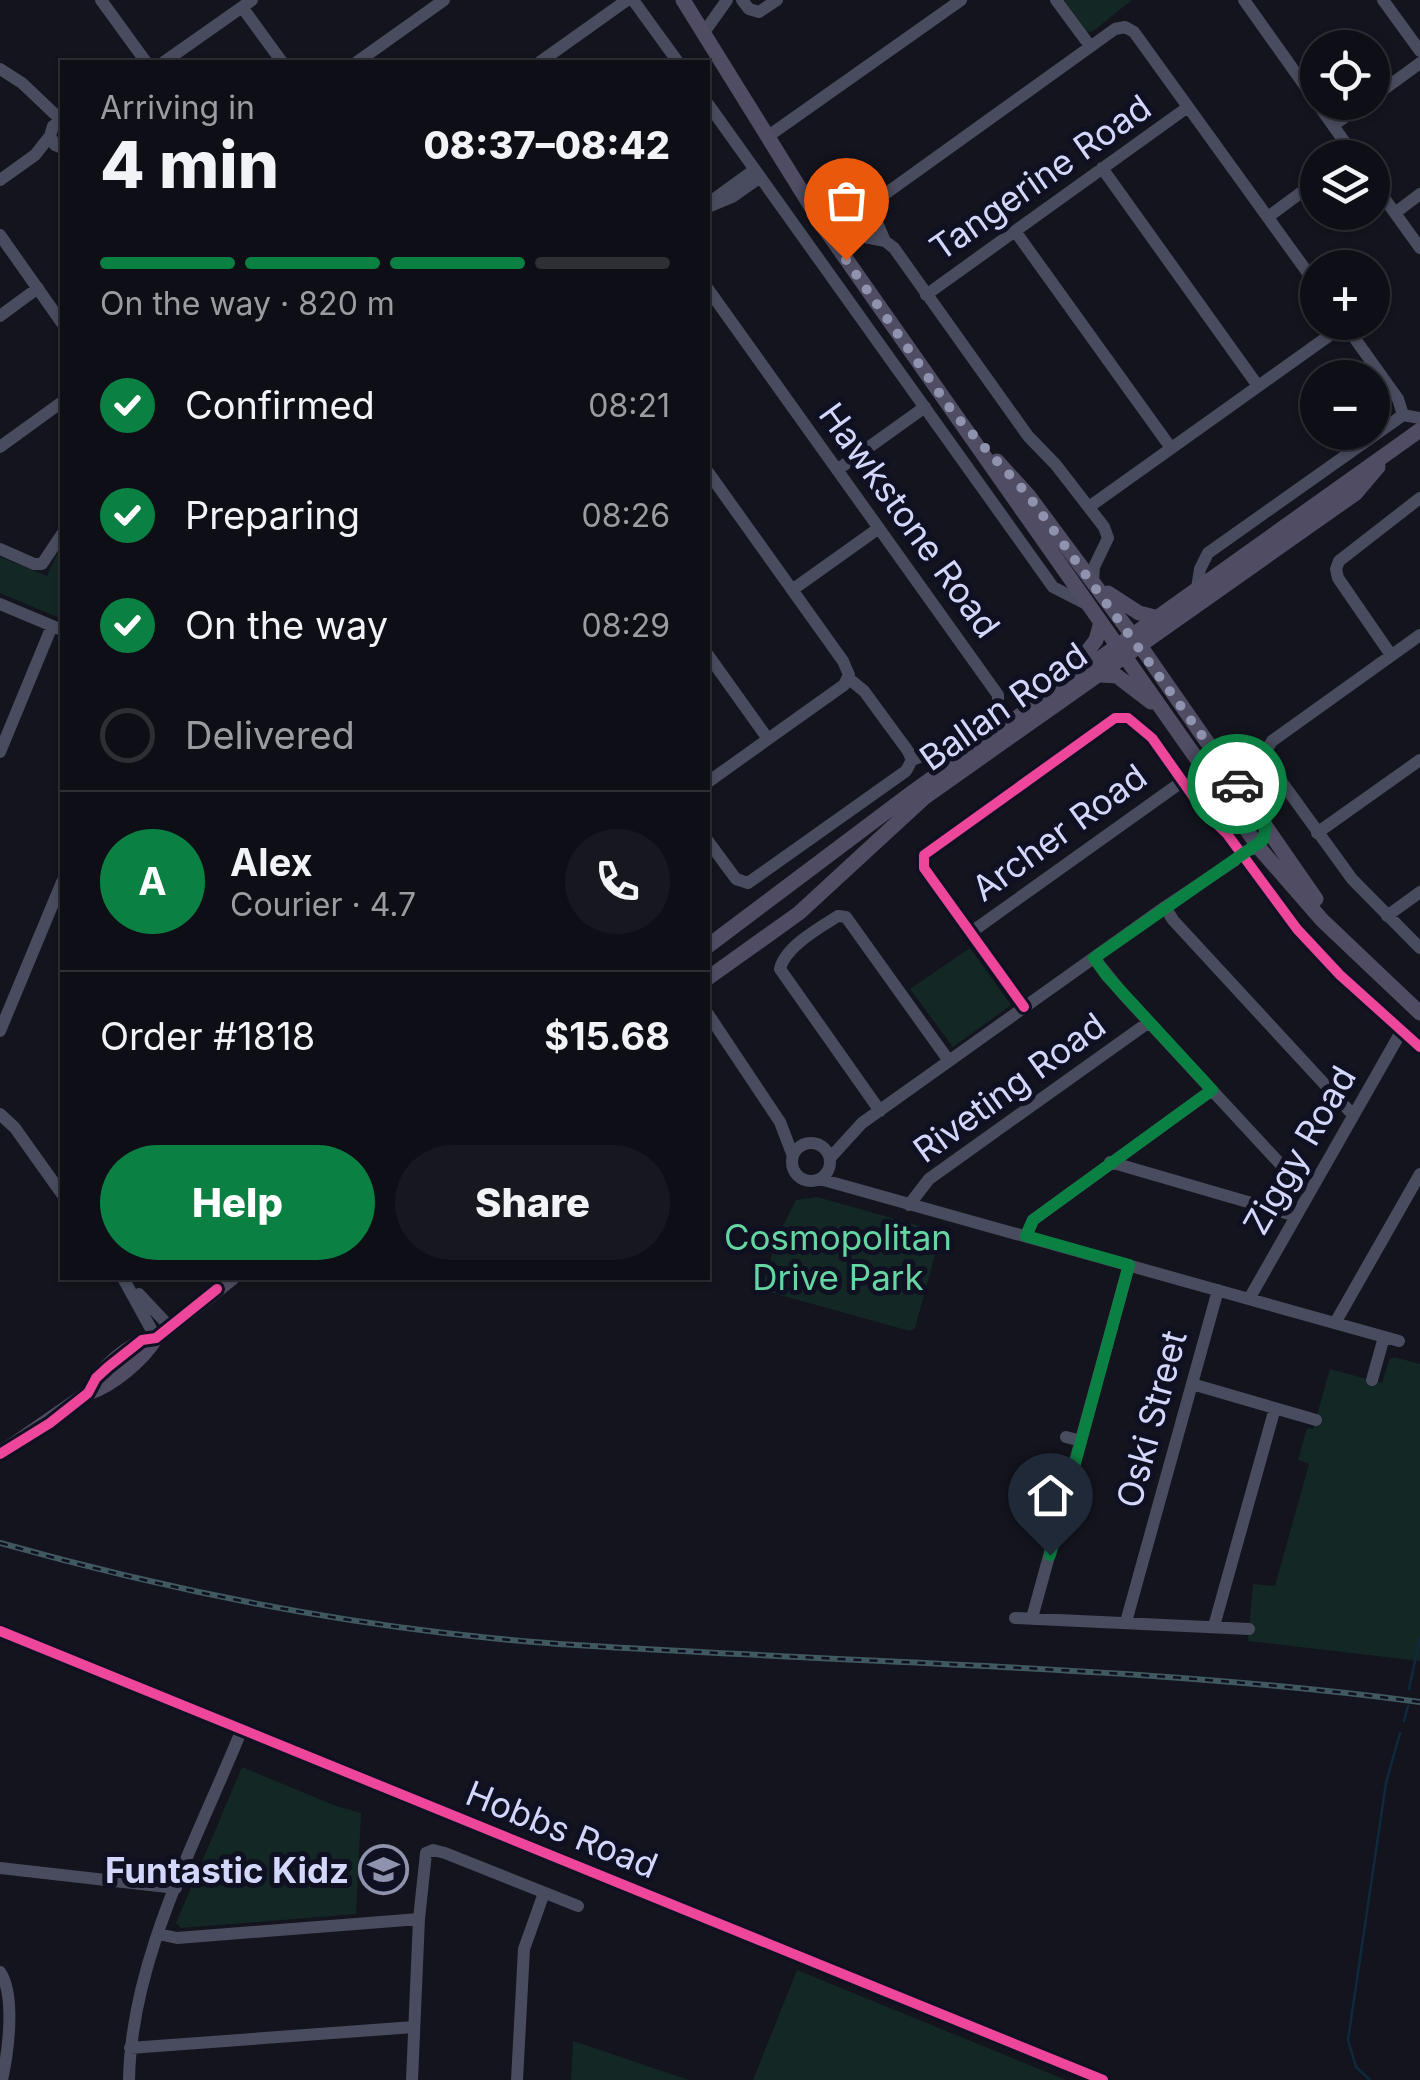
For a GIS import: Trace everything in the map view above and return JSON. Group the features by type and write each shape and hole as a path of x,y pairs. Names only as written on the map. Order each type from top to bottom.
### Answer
{"main road":[{"path":"683,0 825,229 1258,844 1322,920 1420,1013"},
{"path":"694,0 704,31"},
{"path":"954,414 1028,495 1093,582 1358,956"},
{"name":"Ballan Road","path":"710,977 799,912 925,796 1101,675 1155,616 1420,430"},
{"name":"Ballan Road","path":"1136,640 1188,613 1356,493 1386,456"},
{"path":"1093,582 1129,607 1155,616"},
{"path":"1158,670 1158,650 1188,613"},
{"path":"1058,688 1096,640 1101,622"},
{"name":"Ballan Road","path":"710,944 1058,688 1122,652"},
{"path":"1101,675 1116,676 1168,719"},
{"path":"1258,844 1266,835 1266,824"},
{"path":"0,1454 88,1394 96,1378 142,1340 156,1338 229,1280"}],"street":[{"path":"101,0 145,60"},
{"path":"360,60 444,0"},
{"path":"543,60 630,0 676,60"},
{"path":"704,31 727,0"},
{"path":"742,0 759,12 777,0"},
{"path":"767,137 961,0"},
{"path":"1056,0 1090,46"},
{"path":"1244,0 1343,140"},
{"path":"1384,0 1420,51"},
{"path":"167,60 247,4 281,60"},
{"path":"1093,582 1094,566 1108,533 1028,436 885,241 873,214 874,202 1090,46 1115,29 1125,27 1134,32 1300,262"},
{"path":"1390,85 1420,64"},
{"path":"0,70 22,83 40,103 58,134 0,180"},
{"path":"710,107 1053,588 1090,606"},
{"name":"Tangerine Road","path":"926,295 1188,108"},
{"path":"1334,125 1341,120"},
{"path":"1102,168 1258,386"},
{"path":"710,204 726,200 757,174"},
{"path":"1268,217 1300,193"},
{"path":"1394,212 1420,194"},
{"path":"1390,206 1420,248"},
{"path":"825,229 885,241"},
{"path":"1015,231 1171,448"},
{"path":"0,235 60,320"},
{"path":"0,316 38,288"},
{"name":"Hawkstone Road","path":"710,292 998,699 990,712 928,754 912,760"},
{"path":"1089,507 1321,340"},
{"path":"1355,340 1398,399 1402,414"},
{"path":"0,447 60,403"},
{"path":"837,470 925,407"},
{"path":"1198,588 1200,569 1208,553 1402,414 1420,418"},
{"path":"710,475 843,661 848,678 864,692 912,760 900,775 748,883 736,879 710,843"},
{"path":"1392,655 1338,578 1336,564 1420,498"},
{"path":"792,590 879,528"},
{"path":"0,549 42,564 60,537"},
{"path":"0,604 58,628 6,722 0,752"},
{"path":"1420,634 1272,740 1264,751 1264,761 1352,879 1420,948"},
{"path":"710,659 768,739"},
{"path":"710,781 844,685 848,678"},
{"path":"1024,1008 924,868 924,855 1100,728 1115,718 1128,718 1152,738 1297,929 1420,1046"},
{"path":"1318,833 1420,760"},
{"name":"Archer Road","path":"970,932 1182,781"},
{"path":"780,1122 793,1166 801,1178 880,1111 1165,906 1258,844"},
{"path":"0,1032 60,887"},
{"path":"1387,916 1420,892"},
{"path":"1165,906 1173,920 1354,1114"},
{"path":"880,1111 780,970 781,962 820,928 838,916 846,918 949,1061"},
{"path":"1094,958 1308,1194"},
{"path":"710,1017 780,1122 851,1186 1400,1341"},
{"name":"Riveting Road","path":"909,1205 929,1180 1149,1022"},
{"name":"Ziggy Road","path":"1249,1299 1401,1032"},
{"path":"710,1035 741,1066"},
{"path":"1026,1236 1033,1220 1212,1090"},
{"path":"0,1114 15,1128 60,1191"},
{"path":"793,1156 798,1148 822,1159"},
{"path":"1110,1162 1296,1216"},
{"path":"1335,1323 1420,1174"},
{"path":"1032,1618 1067,1491 1073,1439 1093,1367 1129,1265"},
{"path":"126,1282 170,1327"},
{"path":"126,1282 156,1338"},
{"name":"Oski Street","path":"1126,1622 1218,1290"},
{"path":"1372,1380 1384,1337"},
{"path":"1192,1384 1316,1420"},
{"path":"1214,1626 1275,1408"},
{"path":"1052,1487 1067,1491"},
{"path":"1015,1618 1249,1628"},
{"name":"Hobbs Road","path":"0,1630 1103,2080"},
{"path":"128,2080 137,2004 158,1934 242,1729"},
{"path":"412,2080 423,1858 429,1851 445,1852 578,1906"},
{"path":"0,1868 176,1888"},
{"path":"517,2080 524,1949 544,1893"},
{"path":"158,1934 177,1938 419,1919"},
{"path":"0,1972 6,1982 9,2035 2,2074"},
{"path":"130,2048 414,2027"}],"green space":[{"path":"1064,0 1132,0 1092,32 1086,31"},
{"path":"60,547 60,618 0,593 0,557 47,576"},
{"path":"970,948 1011,1005 953,1047 910,989"},
{"name":"Cosmopolitan Drive Park","path":"817,1197 938,1231 940,1236 915,1328 910,1331 762,1290 776,1240 796,1200"},
{"path":"1394,1357 1420,1364 1420,1661 1248,1641 1253,1584 1275,1586 1309,1464 1298,1460 1307,1428 1313,1429 1330,1369 1382,1383 1389,1360"},
{"path":"242,1767 361,1813 356,1914 181,1928 176,1923"},
{"path":"797,1970 1066,2080 753,2080"},
{"path":"573,2041 689,2080 571,2080"}],"waterway":[{"path":"1409,1689 1420,1638"},
{"path":"1404,1721 1408,1706"},
{"path":"1370,2080 1356,2067 1348,2040 1386,1783 1400,1733"}],"railway":[{"path":"0,1543 221,1597 389,1626 482,1637 1166,1677 1420,1702"}],"cycle path":[{"path":"1024,1007 924,868 924,855 1115,718 1128,718 1152,738 1205,813 1227,834 1297,929 1340,975 1420,1047"},
{"path":"0,1454 50,1423 88,1393 108,1367 142,1340 156,1338 217,1289"},
{"path":"0,1631 1103,2080"}],"way so far":[{"path":"846,260 954,414 1028,495 1237,784"}],"place":[{"name":"Funtastic Kidz","path":"384,1870"}],"route":[{"path":"1050,1555 1129,1265 1026,1236 1033,1220 1212,1090 1094,958 1263,840 1266,824 1237,784"}]}
